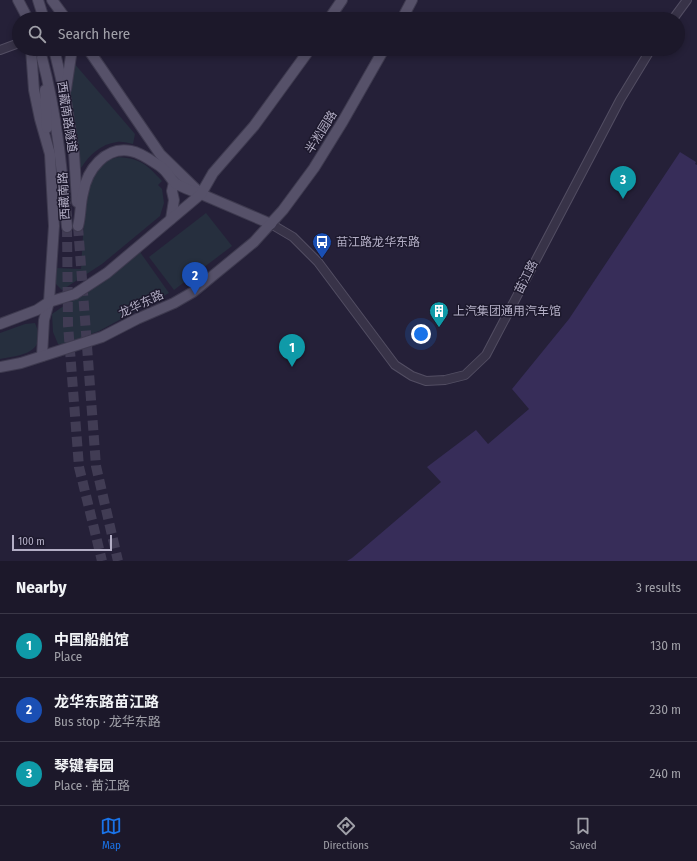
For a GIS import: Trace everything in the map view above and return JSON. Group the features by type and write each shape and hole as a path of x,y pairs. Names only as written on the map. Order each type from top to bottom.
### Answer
{"main road":[{"path":"18,0 24,12"},
{"path":"38,0 42,12"},
{"path":"52,0 61,12"},
{"path":"334,12 342,0"},
{"path":"406,12 412,0"},
{"name":"西藏南路","path":"32,56 34,90 40,119 50,154"},
{"name":"西藏南路","path":"41,56 50,154 54,226 49,302 44,320 42,356"},
{"name":"西藏南路隧道","path":"42,56 49,84 57,130 67,227"},
{"name":"西藏南路","path":"56,56 65,95 74,153 78,226 83,192 90,170 102,158 112,153 131,151 144,156 166,171 174,182 188,190 271,224"},
{"path":"65,95 71,56"},
{"name":"西藏南路","path":"93,56 160,154 200,194"},
{"path":"0,324 37,310 49,302 75,294 107,273 200,194 213,173 254,126 305,56"},
{"name":"半淞园路","path":"271,224 314,168 380,56"},
{"path":"170,219 174,200 172,191 174,182"},
{"name":"龙华东路","path":"0,367 21,363 102,337 137,319 174,303 193,292 214,275 254,242 271,224"}],"street":[{"path":"678,12 687,0"},
{"path":"0,50 12,46"},
{"name":"苗江路","path":"271,224 293,237 318,262 396,365 412,376 426,381 445,380 465,375 486,355 620,100 647,56"}],"shaded area":[{"path":"73,62 135,134 133,144 119,142 106,145 96,151 81,168 78,161 68,100"},
{"path":"680,152 696,162 695,164 697,165 697,561 347,561 441,482 427,467 476,430 488,444 529,409 512,389 569,319"},
{"path":"119,157 139,161 162,181 158,185 162,189 164,203 160,216 102,264 62,290 56,284 56,268 81,269 85,203 89,179 106,160"},
{"path":"206,213 232,246 174,290 149,257"},
{"path":"140,252 169,293 99,331 65,344 58,344 53,332 52,314"},
{"path":"35,323 38,333 38,341 35,347 31,351 24,354 0,359 0,333 25,324"}],"tunnel":[{"path":"78,226 96,466 118,561"},
{"path":"67,227 68,325 79,467 102,561"}],"place":[{"name":"琴键春园","path":"623,199"},
{"name":"苗江路龙华东路","path":"322,259"},
{"name":"龙华东路苗江路","path":"195,295"},
{"name":"上汽集团通用汽车馆","path":"439,328"},
{"name":"中国船舶馆","path":"292,367"}]}
